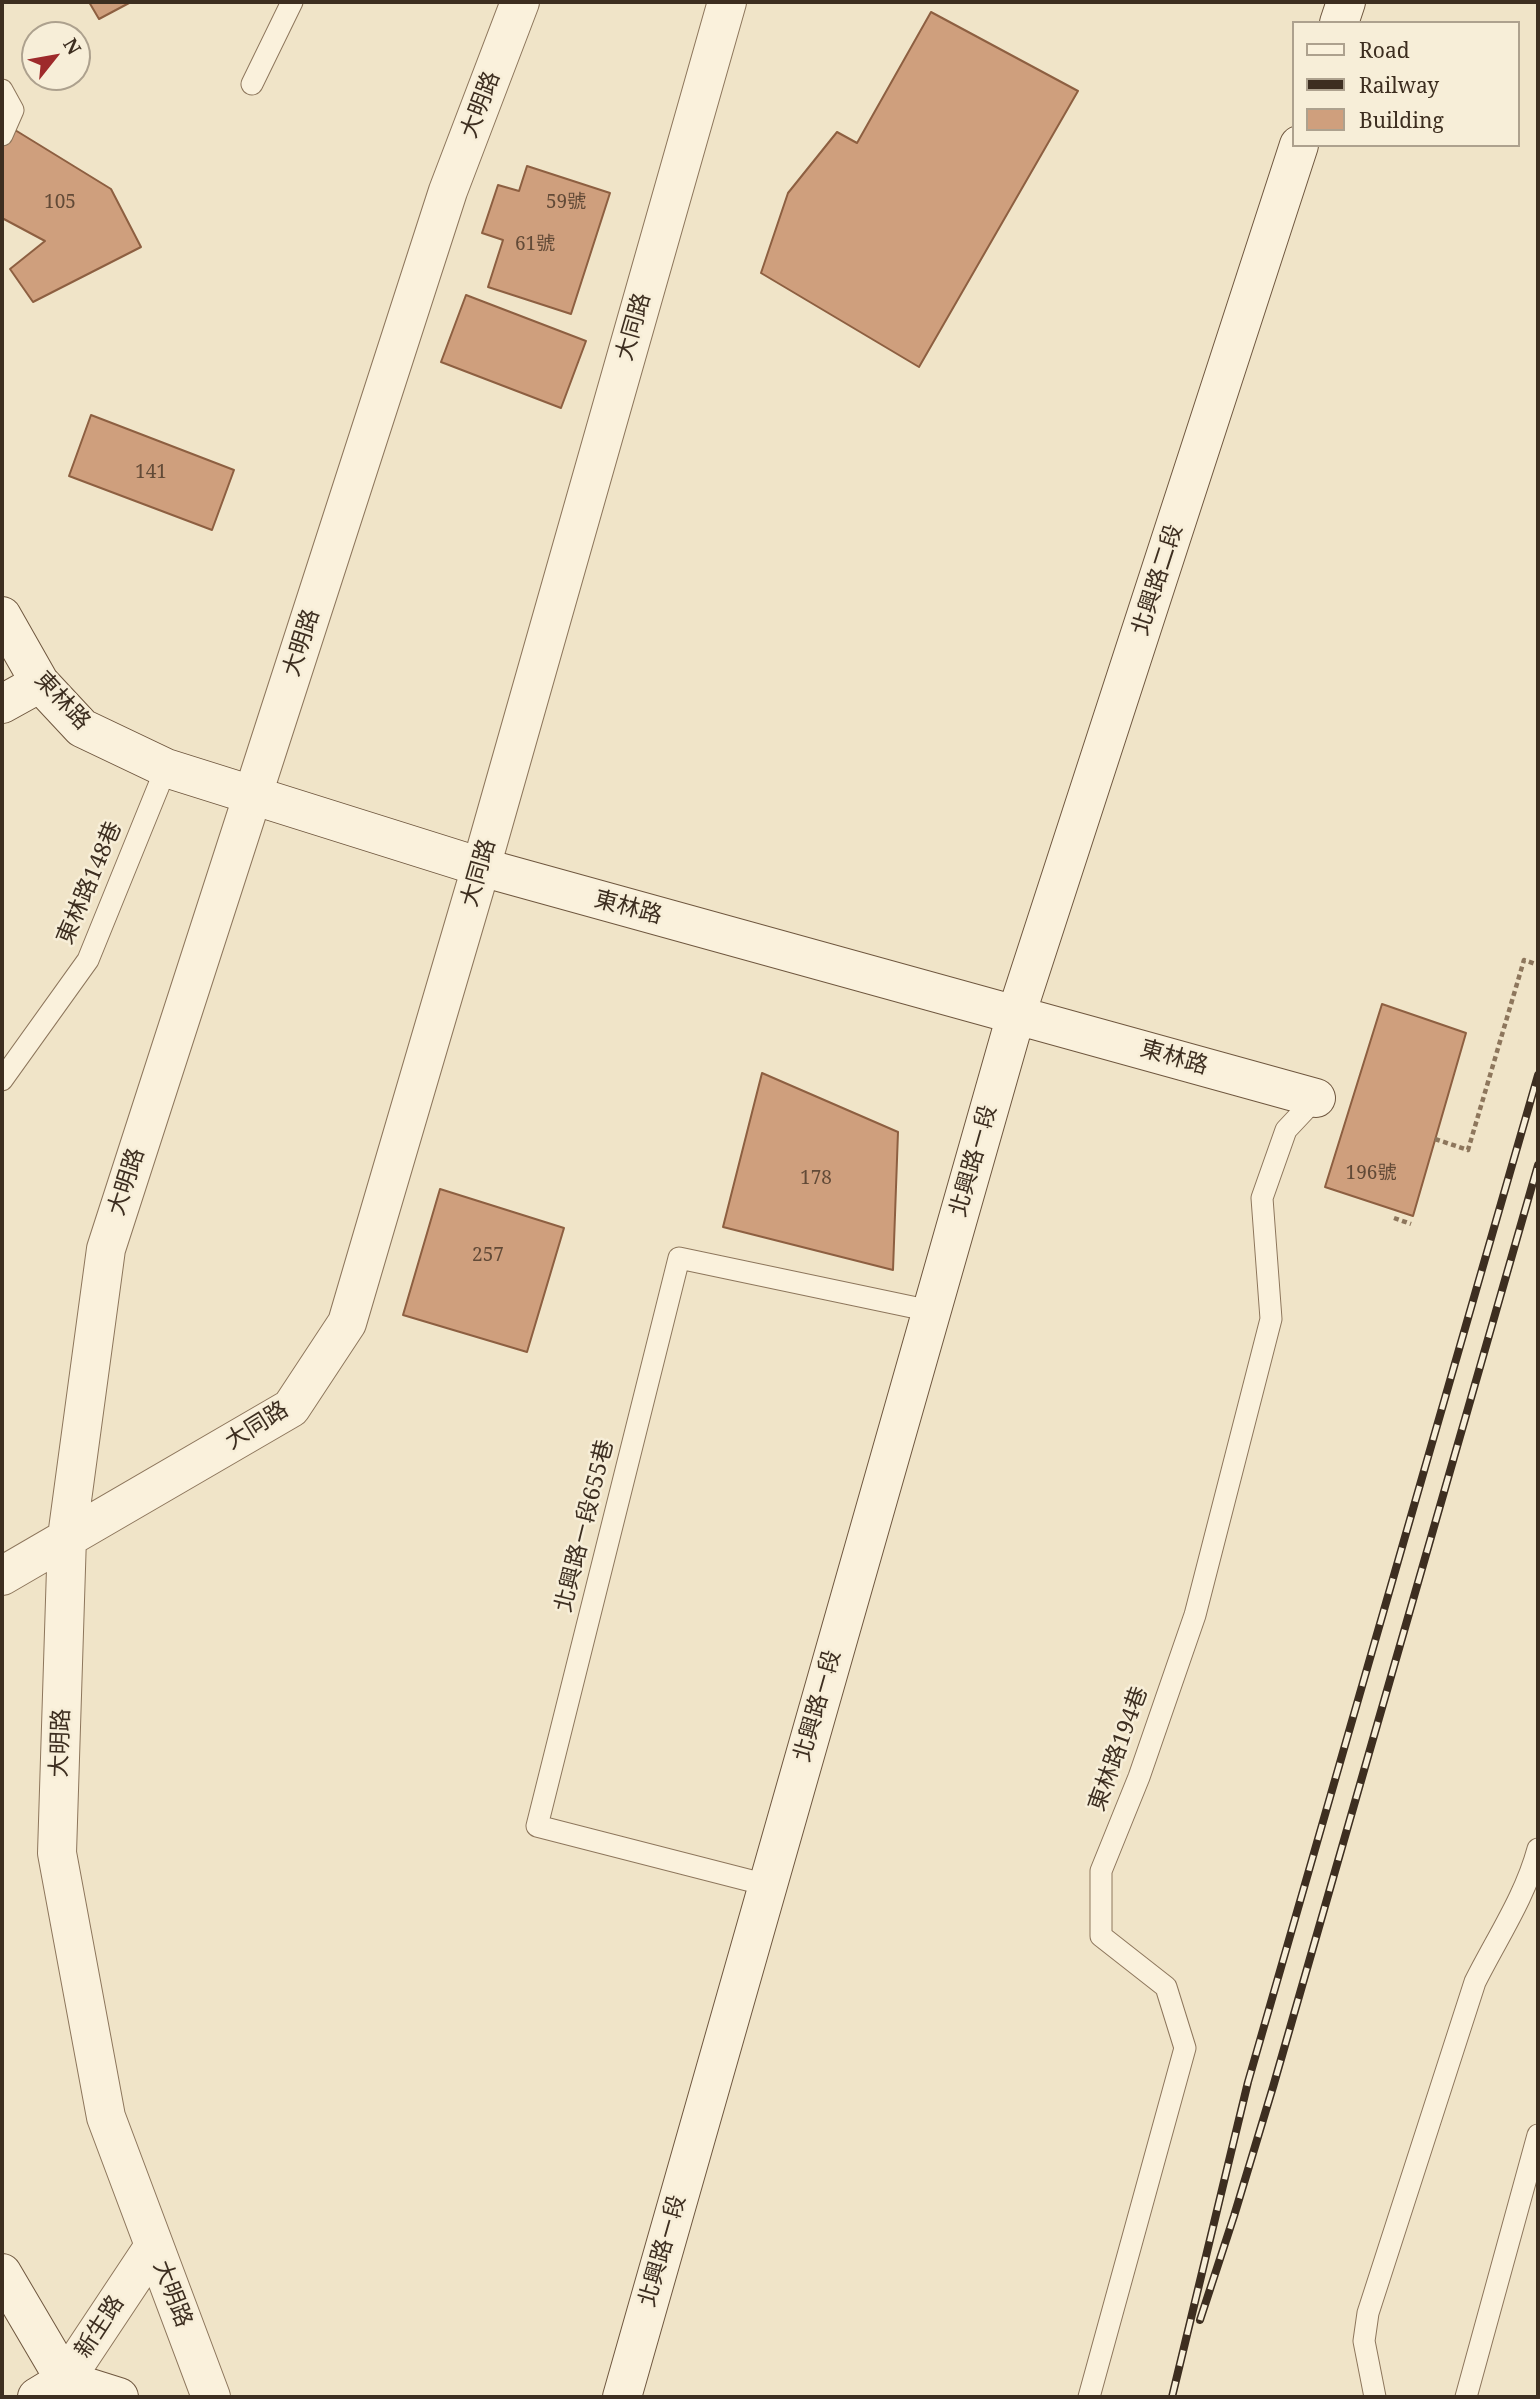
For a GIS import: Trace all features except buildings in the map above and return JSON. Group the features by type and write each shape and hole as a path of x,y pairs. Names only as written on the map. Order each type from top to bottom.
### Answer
{"street":[{"name":"大明路","path":"211,2397 106,2117 57,1853 67,1537 106,1249 448,191 520,2"},
{"name":"大同路","path":"2,1576 292,1408 347,1323 481,867 727,2"},
{"path":"1340,21 1346,2"},
{"name":"北興路二段","path":"1016,1015 1298,147"},
{"name":"東林路","path":"2,616 40,683 82,728 166,768 481,867 1316,1098"},
{"path":"2,704 40,683"},
{"name":"北興路ㄧ段","path":"622,2397 1016,1015"},
{"name":"新生路","path":"51,2389 153,2246"},
{"path":"2,2273 51,2389 119,2397"}],"lane":[{"path":"252,84 292,2"},
{"path":"2,90 13,110 2,135"},
{"name":"東林路148巷","path":"2,1080 88,960 166,768"},
{"name":"東林路194巷","path":"1088,2397 1185,2048 1166,1987 1101,1936 1101,1871 1139,1777 1195,1615 1271,1319 1262,1198 1286,1130 1316,1098"},
{"name":"北興路ㄧ段655巷","path":"767,1885 537,1826 679,1258 931,1311"},
{"path":"1375,2397 1364,2341 1368,2313 1475,1982 1507,1926 1533,1869 1538,1849"},
{"path":"1466,2397 1538,2135"}],"path":[{"path":"1435,1139 1468,1150 1524,960 1538,965"},
{"path":"1394,1218 1411,1224"}],"railway":[{"path":"1172,2397 1248,2082 1538,1075"},
{"path":"1200,2320 1273,2087 1538,1165"}]}
